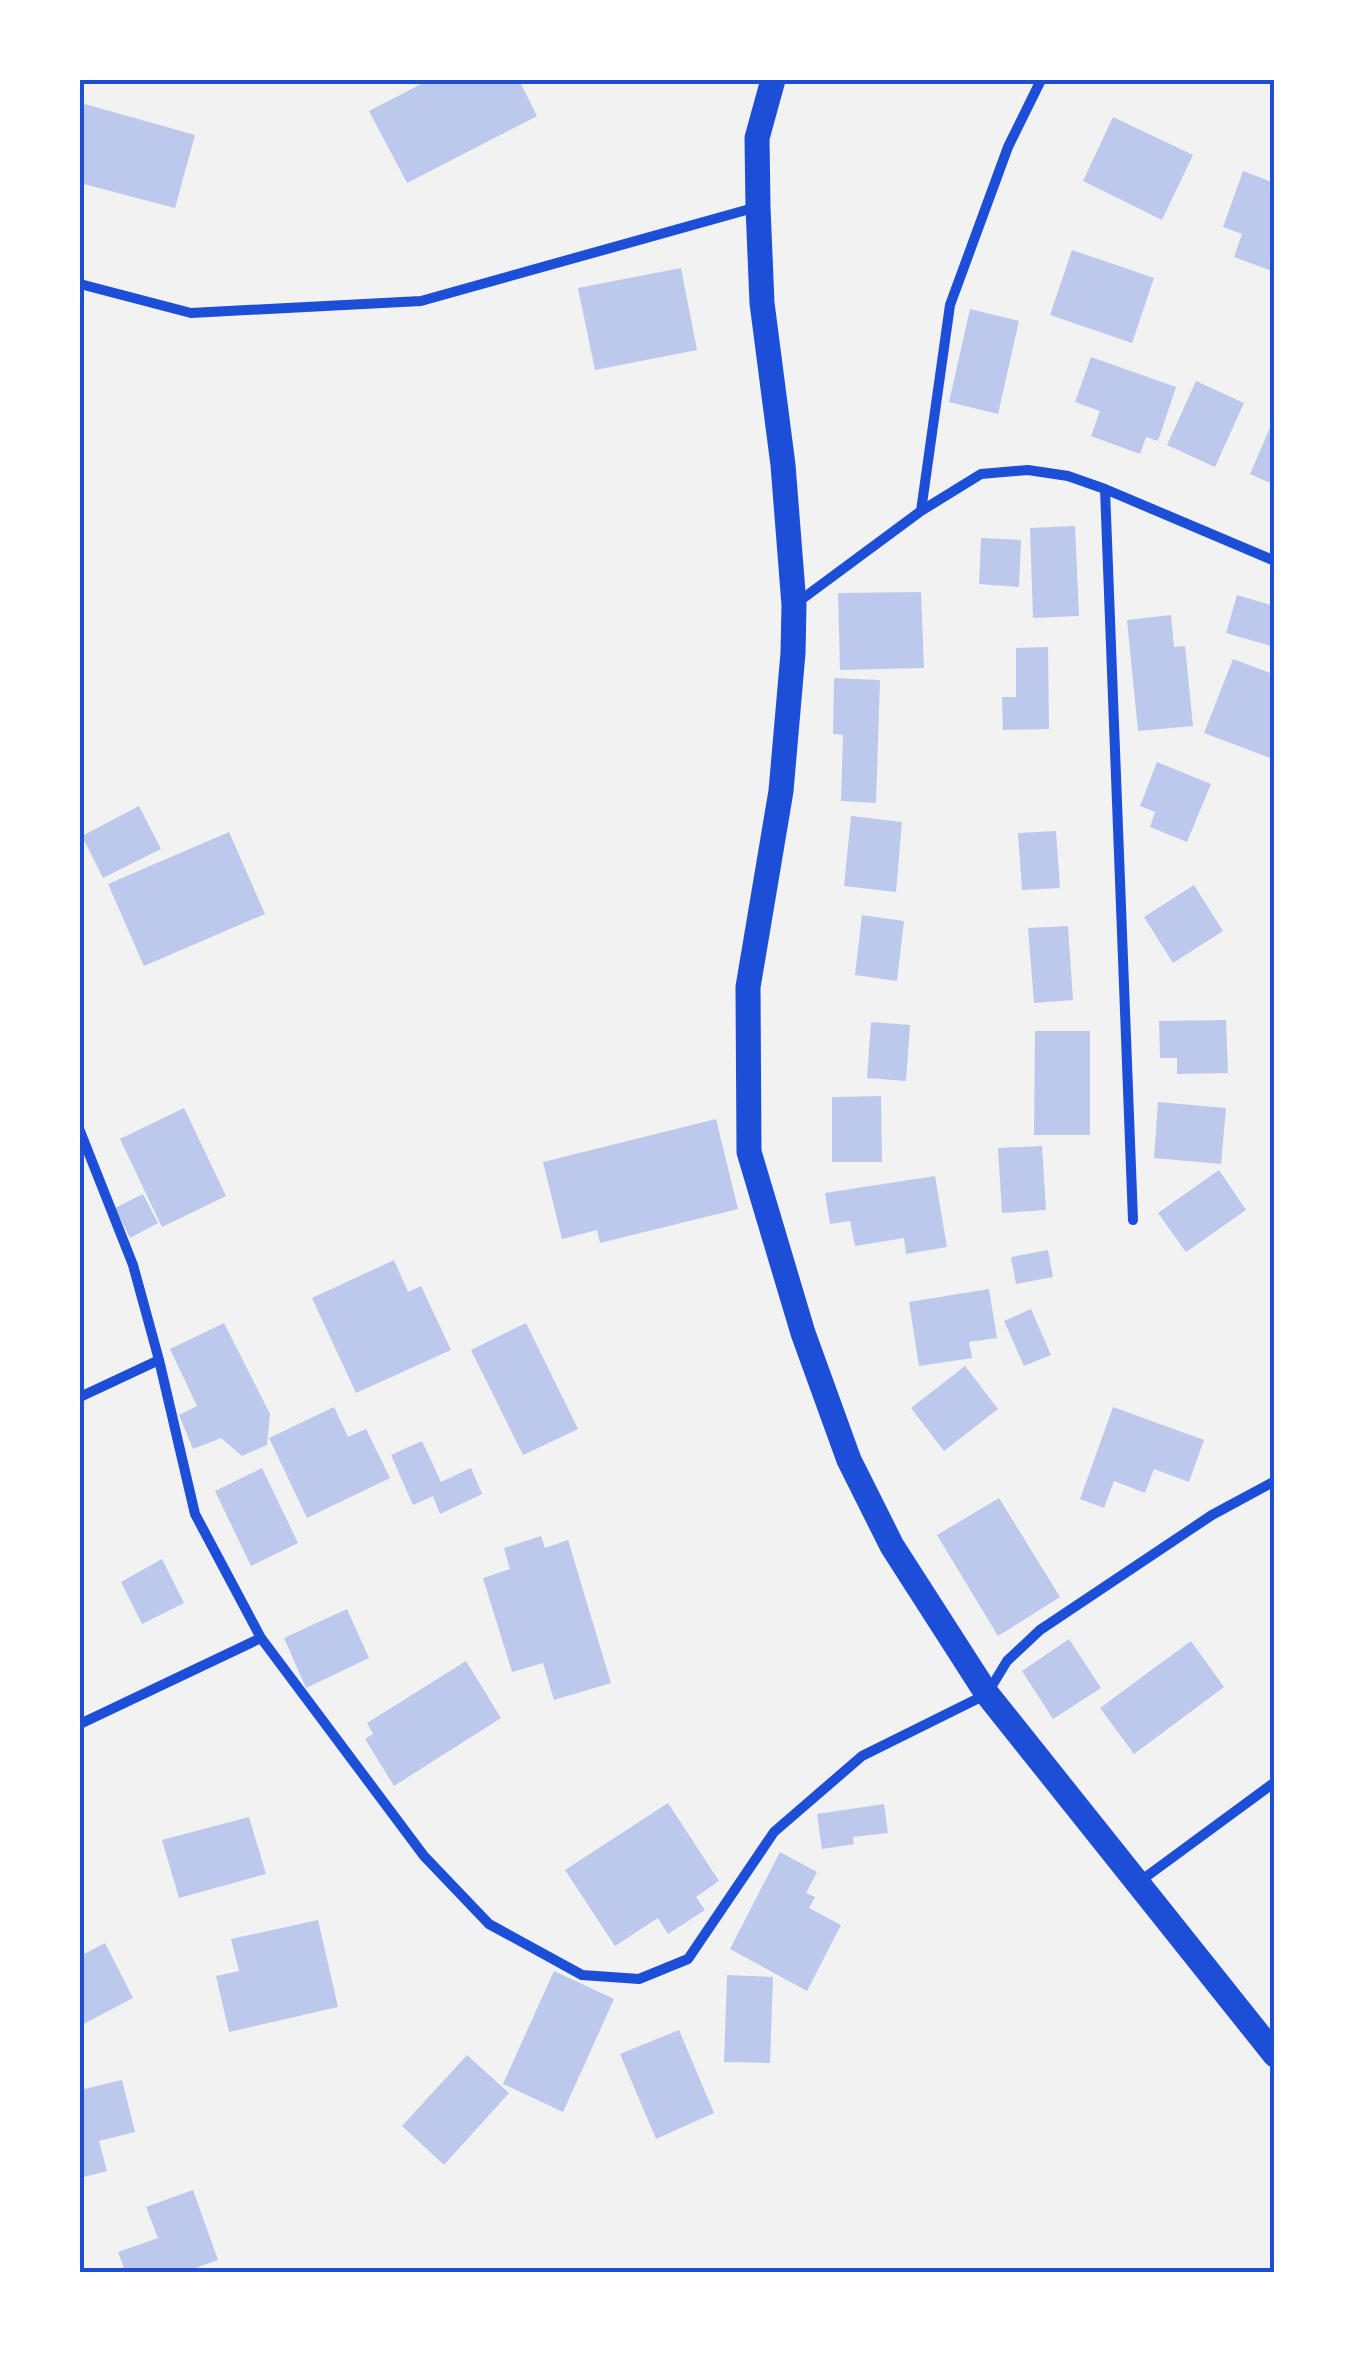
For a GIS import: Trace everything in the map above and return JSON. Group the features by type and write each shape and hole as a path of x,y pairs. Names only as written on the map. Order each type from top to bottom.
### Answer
{"main road":[{"path":"773,80 757,138 758,207 762,304 783,465 794,605 793,653 781,792 748,987 749,1152 803,1333 849,1460 892,1546 987,1694 1275,2055"}],"street":[{"path":"921,511 950,305 1008,146 1041,80"},
{"path":"80,284 190,313 421,300 758,207"},
{"path":"794,605 921,511 981,474 1028,470 1068,476 1275,561"},
{"path":"1105,489 1132,1220"},
{"path":"80,1131 83,1148 133,1265 196,1514 261,1638 424,1856 463,1897 489,1924 582,1975 640,1978 688,1958 774,1832 862,1756 987,1694 1006,1660 1040,1630 1212,1515 1275,1481"},
{"path":"80,1397 159,1360"},
{"path":"80,1724 261,1638"},
{"path":"1139,1882 1275,1782"}],"building":[{"path":"429,80 519,80 537,116 407,183 369,111"},
{"path":"81,103 195,135 175,208 80,183"},
{"path":"1113,117 1193,155 1162,220 1083,181"},
{"path":"1243,171 1275,183 1275,272 1234,257 1242,234 1223,227"},
{"path":"1072,250 1154,278 1132,343 1050,315"},
{"path":"681,268 697,350 595,370 578,288"},
{"path":"970,309 1019,321 998,414 949,402"},
{"path":"1091,357 1176,387 1158,441 1146,437 1140,454 1091,436 1100,411 1075,402"},
{"path":"1196,381 1244,403 1215,467 1167,445"},
{"path":"1275,416 1275,485 1250,474"},
{"path":"1075,526 1079,616 1033,618 1030,528"},
{"path":"981,538 1021,540 1019,587 979,584"},
{"path":"921,592 924,668 840,670 838,593"},
{"path":"1237,595 1275,606 1275,647 1226,633"},
{"path":"1171,615 1174,647 1185,646 1193,726 1138,731 1127,620"},
{"path":"1048,647 1049,729 1003,730 1002,697 1016,697 1016,648"},
{"path":"1233,659 1275,675 1275,760 1204,733"},
{"path":"834,678 880,680 876,803 841,801 843,735 833,734"},
{"path":"1157,762 1211,784 1187,842 1150,827 1155,812 1140,806"},
{"path":"139,806 161,849 103,878 82,836"},
{"path":"851,816 902,822 896,892 844,886"},
{"path":"1056,831 1060,888 1022,890 1018,833"},
{"path":"229,832 265,914 144,966 108,884"},
{"path":"1194,885 1223,931 1173,963 1144,917"},
{"path":"862,915 904,921 897,981 855,975"},
{"path":"1068,926 1073,1000 1034,1003 1028,928"},
{"path":"1226,1020 1228,1073 1177,1074 1177,1058 1160,1058 1159,1021"},
{"path":"871,1022 910,1025 906,1081 867,1078"},
{"path":"1035,1031 1090,1031 1090,1135 1034,1135"},
{"path":"881,1096 882,1162 832,1162 832,1097"},
{"path":"1158,1102 1226,1108 1221,1164 1154,1158"},
{"path":"184,1108 226,1196 162,1227 120,1139"},
{"path":"716,1119 738,1209 600,1243 597,1230 562,1239 543,1162"},
{"path":"1042,1146 1046,1210 1002,1213 998,1148"},
{"path":"1219,1170 1246,1210 1186,1252 1158,1213"},
{"path":"935,1176 947,1247 906,1254 904,1238 855,1246 850,1221 830,1224 825,1193"},
{"path":"143,1194 158,1223 130,1238 115,1208"},
{"path":"1048,1250 1053,1277 1016,1284 1011,1257"},
{"path":"394,1260 408,1292 421,1286 451,1350 356,1393 312,1298"},
{"path":"989,1289 997,1338 969,1342 972,1358 919,1366 909,1302"},
{"path":"1031,1309 1051,1355 1024,1366 1004,1321"},
{"path":"224,1323 270,1414 267,1445 242,1456 221,1438 193,1449 179,1415 197,1406 170,1349"},
{"path":"526,1323 578,1429 523,1455 471,1350"},
{"path":"965,1366 998,1409 944,1451 911,1408"},
{"path":"334,1407 348,1437 366,1429 390,1478 307,1518 269,1438"},
{"path":"1113,1407 1204,1440 1189,1482 1154,1469 1145,1493 1114,1481 1104,1508 1080,1499"},
{"path":"422,1441 441,1482 471,1468 482,1494 440,1514 433,1496 413,1505 391,1455"},
{"path":"262,1468 298,1543 251,1566 215,1491"},
{"path":"999,1498 1060,1597 998,1636 937,1535"},
{"path":"541,1536 545,1548 568,1540 611,1683 554,1700 543,1663 512,1672 483,1578 510,1569 504,1548"},
{"path":"162,1559 184,1603 142,1624 121,1582"},
{"path":"347,1609 369,1658 306,1688 284,1638"},
{"path":"1069,1639 1101,1688 1053,1719 1022,1671"},
{"path":"1191,1641 1224,1687 1134,1754 1100,1708"},
{"path":"466,1661 501,1718 394,1786 365,1739 373,1734 367,1723"},
{"path":"668,1803 719,1881 696,1897 705,1910 668,1934 658,1918 615,1946 565,1870"},
{"path":"884,1804 888,1833 853,1837 854,1844 822,1849 817,1814"},
{"path":"249,1817 266,1874 179,1898 162,1840"},
{"path":"780,1852 817,1872 806,1893 815,1897 809,1908 841,1925 807,1991 730,1949"},
{"path":"318,1920 338,2007 229,2032 216,1976 239,1971 231,1939"},
{"path":"105,1943 133,1998 80,2026 80,1956"},
{"path":"554,1971 614,1999 563,2112 503,2084"},
{"path":"727,1975 773,1977 770,2063 724,2062"},
{"path":"679,2030 714,2113 656,2139 620,2054"},
{"path":"467,2055 509,2093 444,2165 402,2126"},
{"path":"122,2080 135,2132 99,2141 107,2171 80,2178 80,2090"},
{"path":"193,2190 218,2260 181,2273 126,2273 118,2252 158,2238 146,2207"}]}
